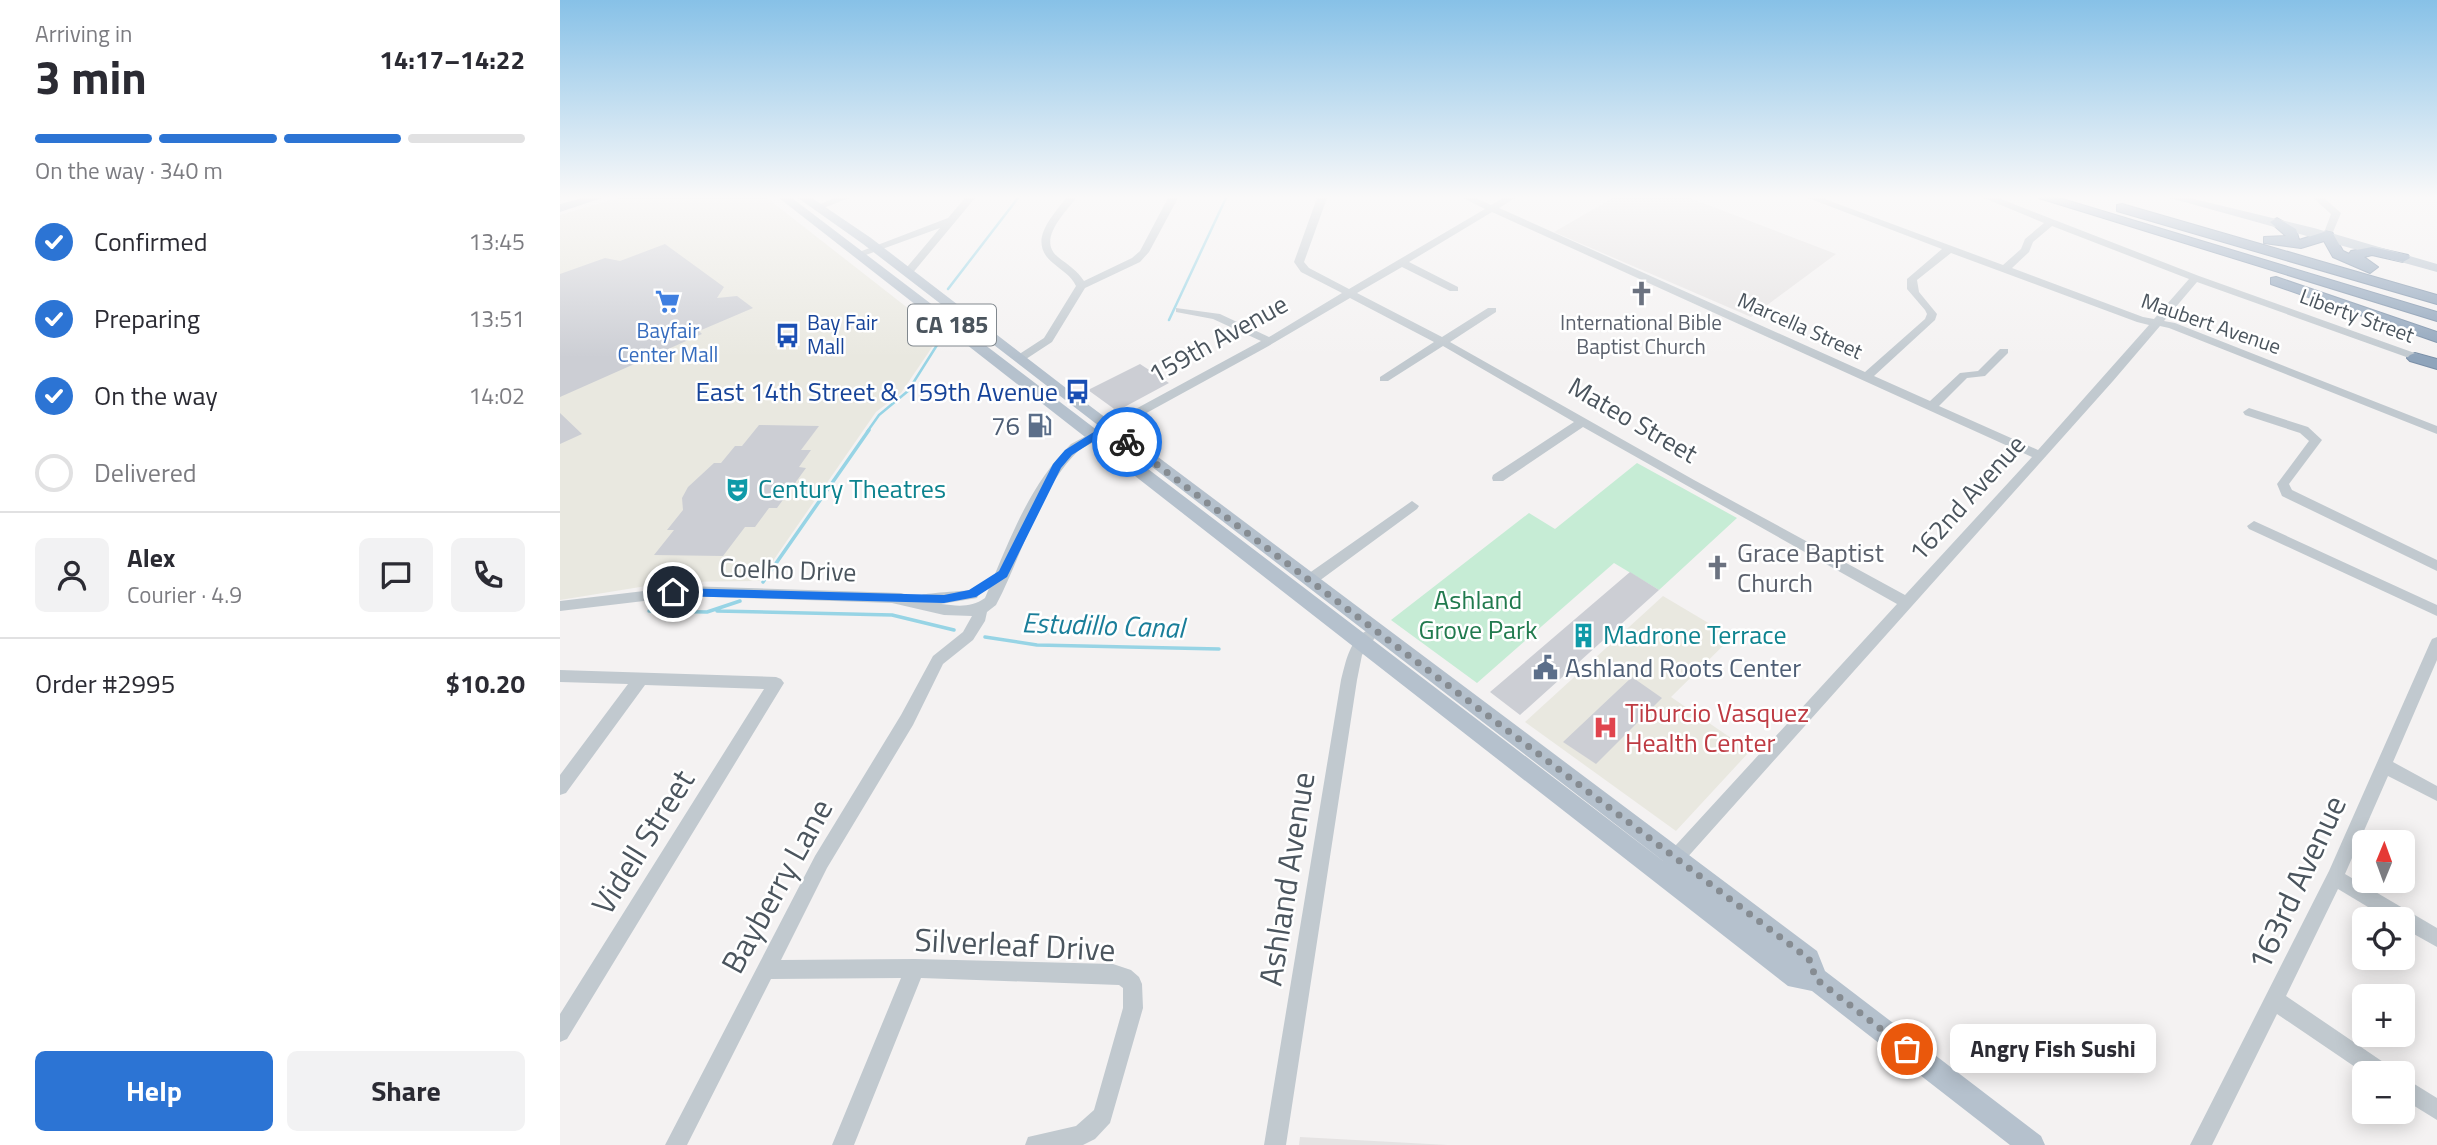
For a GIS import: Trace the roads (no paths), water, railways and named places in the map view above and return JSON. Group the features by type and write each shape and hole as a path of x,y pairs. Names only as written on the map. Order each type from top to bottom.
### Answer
{"highway":[{"path":"2193,251 2437,337"},
{"path":"2234,251 2437,317"},
{"path":"2260,251 2437,300"},
{"path":"2337,251 2350,261 2437,288"},
{"path":"2367,251 2360,252 2356,256 2375,269 2419,282"},
{"path":"2374,251 2403,258"},
{"path":"2415,358 2437,364"}],"main road":[{"name":"CA 185","path":"879,251 1019,359 1102,431 1669,866 1809,959 1816,979 2032,1145"},
{"path":"2384,251 2437,268"},
{"path":"2406,251 2437,259"},
{"name":"CA 185","path":"857,252 1310,580 1369,636"}],"street":[{"path":"907,272 925,251"},
{"path":"1045,251 1071,269 1081,286"},
{"path":"1019,359 1048,340 1081,286 1136,260 1144,251"},
{"name":"Mateo Street","path":"1303,251 1299,262 1304,270 1443,342 1906,602"},
{"name":"159th Avenue","path":"938,660 968,636 978,621 982,607 1003,574 1056,467 1068,453 1102,431 1269,341 1420,251"},
{"name":"Marcella Street","path":"1586,251 2039,455"},
{"path":"1867,377 1930,320 1930,308 1912,292 1910,286 1912,279 1946,251"},
{"name":"Maubert Avenue","path":"1956,251 2155,323 2171,325 2437,430"},
{"path":"2005,269 2024,251"},
{"name":"Liberty Street","path":"2127,251 2415,358"},
{"path":"1402,262 1454,289"},
{"path":"1071,269 1114,269"},
{"name":"162nd Avenue","path":"1669,866 2195,278"},
{"path":"1180,310 1216,316 1269,341"},
{"path":"1384,379 1492,310"},
{"path":"1932,406 1964,375 1981,374 2004,351"},
{"path":"2249,412 2304,430 2316,440 2305,459 2291,471 2283,484 2287,493 2437,566"},
{"path":"1498,478 1583,422"},
{"path":"1310,580 1412,506"},
{"path":"2254,526 2437,611"},
{"name":"159th Avenue","path":"974,594 1003,574"},
{"name":"Coelho Drive","path":"560,606 686,592 944,599 974,594"},
{"path":"974,594 966,600 965,606 982,607"},
{"name":"Coelho Drive","path":"560,612 640,596"},
{"name":"Coelho Drive","path":"893,598 954,612 982,607"},
{"name":"Ashland Avenue","path":"1275,1145 1349,680 1355,653 1369,636"},
{"name":"163rd Avenue","path":"2201,1145 2335,877 2385,766 2431,675 2437,643"},
{"name":"Bayberry Lane","path":"676,1145 816,870 907,720 938,660"},
{"path":"560,676 641,678"},
{"path":"560,788 641,678"},
{"name":"Videll Street","path":"560,1032 776,683 641,678"},
{"path":"2385,766 2437,794"},
{"path":"2335,877 2437,938"},
{"path":"843,1145 915,968"},
{"name":"Silverleaf Drive","path":"765,970 915,968 1124,976 1132,984 1133,1008 1103,1116 1096,1126 1077,1139 1036,1145"},
{"path":"2274,1000 2364,1061"},
{"path":"2415,1095 2437,1110"}],"waterway":[{"name":"Estudillo Canal","path":"948,289 977,251"},
{"path":"1169,320 1201,251"},
{"name":"Estudillo Canal","path":"867,432 879,415 908,391 944,334"},
{"name":"Estudillo Canal","path":"763,582 869,430"},
{"name":"Estudillo Canal","path":"649,611 707,612 740,601"},
{"name":"Estudillo Canal","path":"717,611 892,615 954,630"},
{"name":"Estudillo Canal","path":"985,637 1037,645 1219,649"}],"place":[{"name":"International Bible Baptist Church","path":"1641,294"},
{"name":"Bayfair Center Mall","path":"668,302"},
{"name":"Bay Fair Mall","path":"787,335"},
{"name":"East 14th Street & 159th Avenue","path":"1078,392"},
{"name":"76","path":"1040,426"},
{"name":"Century Theatres","path":"738,489"},
{"name":"Grace Baptist Church","path":"1717,568"},
{"name":"Madrone Terrace","path":"1583,635"},
{"name":"Ashland Roots Center","path":"1545,668"},
{"name":"Tiburcio Vasquez Health Center","path":"1605,728"},
{"name":"Angry Fish Sushi","path":"1907,1049"}],"park label":[{"name":"Ashland Grove Park","path":"1478,615"}]}
